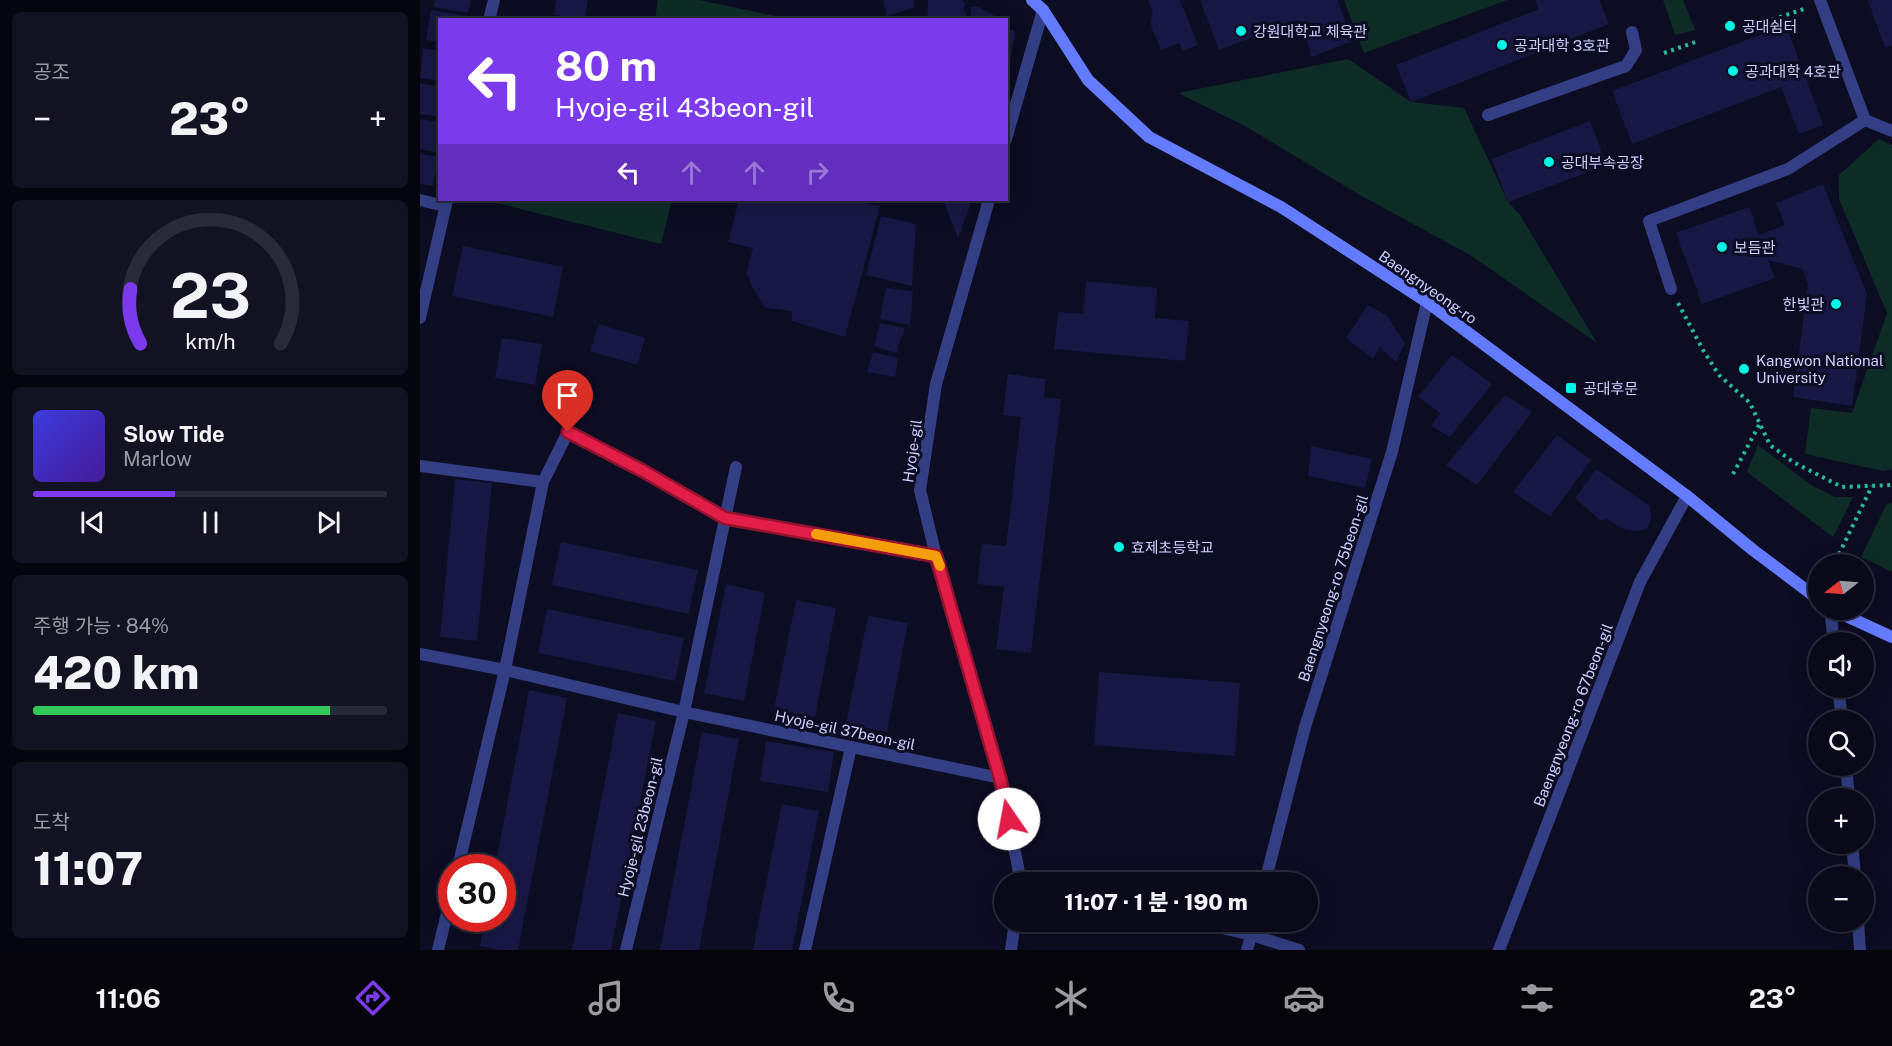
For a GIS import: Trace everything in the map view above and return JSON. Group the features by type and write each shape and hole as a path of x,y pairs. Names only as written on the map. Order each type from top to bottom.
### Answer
{"street":[{"path":"490,18 494,0"},
{"name":"Baengnyeong-ro","path":"1032,0 1043,10 1088,80 1149,137 1281,207 1426,302 1687,496 1808,592"},
{"path":"1820,1 1865,120 1892,131"},
{"path":"1008,131 1043,10"},
{"path":"1488,115 1626,66 1636,50 1632,32"},
{"path":"1671,289 1649,222 1788,169 1865,120"},
{"path":"420,200 446,203 420,318"},
{"name":"Hyoje-gil","path":"989,201 936,384 920,490 936,556 1000,778 1021,872"},
{"name":"Baengnyeong-ro 75beon-gil","path":"1268,872 1305,727 1392,452 1426,302"},
{"path":"461,854 504,670 543,482 568,432 643,471 725,518 936,556"},
{"path":"420,466 543,482"},
{"path":"684,712 736,467"},
{"name":"Baengnyeong-ro 67beon-gil","path":"1499,950 1640,582 1687,496"},
{"path":"1855,620 1892,637"},
{"name":"Hyoje-gil 37beon-gil","path":"420,654 504,670 684,712 1000,778"},
{"name":"Hyoje-gil 23beon-gil","path":"626,950 684,712"},
{"path":"806,950 851,747"},
{"path":"438,950 442,932"},
{"path":"1011,950 1013,932"},
{"path":"1239,932 1299,950"},
{"path":"1247,950 1253,932"},
{"path":"1859,932 1860,950"}],"path":[{"path":"1765,22 1820,1"},
{"path":"1664,53 1698,41"},
{"path":"1687,321 1719,375 1749,403 1770,445 1793,462 1842,487 1892,485"},
{"path":"1733,474 1760,424"},
{"path":"1839,554 1872,486"}],"green space":[{"path":"658,0 699,0 784,18 655,18"},
{"path":"1344,0 1507,0 1364,53"},
{"path":"1663,0 1683,0 1695,30 1675,35"},
{"path":"1348,59 1411,102 1464,108 1508,202 1520,215 1597,343 1470,255 1360,195 1245,126 1178,93"},
{"path":"1879,139 1892,145 1892,469 1883,471 1805,454 1811,408 1852,413 1887,313 1839,199 1839,175"},
{"path":"489,201 672,201 661,244"},
{"path":"1758,445 1811,485 1835,497 1853,497 1833,537 1747,472"},
{"path":"1892,502 1892,572 1874,563 1874,554 1862,554 1886,505"}],"building":[{"path":"435,0 471,0 468,13 434,7"},
{"path":"556,0 588,0 585,18 554,15"},
{"path":"883,0 913,0 915,7 887,16"},
{"path":"928,0 961,0 965,3 964,10 968,17 968,18 927,18"},
{"path":"1148,0 1180,0 1198,45 1183,51 1179,43 1161,50 1150,23 1153,13"},
{"name":"강원대학교 체육관","path":"1200,0 1337,0 1353,41 1312,57 1298,20 1219,50"},
{"name":"공과대학 3호관","path":"1535,0 1599,0 1609,24 1411,102 1396,65 1539,9"},
{"path":"1868,0 1892,0 1892,45 1885,48"},
{"path":"970,7 978,7 996,18 972,18"},
{"path":"431,10 466,16 466,18 438,18 438,42 426,40"},
{"name":"공과대학 4호관","path":"1786,25 1823,125 1799,134 1781,87 1632,144 1612,91"},
{"path":"1008,29 1015,31 1010,61 1008,60"},
{"path":"423,48 438,51 438,81 420,78"},
{"path":"420,83 438,87 438,117 420,114"},
{"path":"420,119 438,122 438,153 420,149"},
{"name":"공대부속공장","path":"1590,121 1607,165 1508,202 1492,159"},
{"path":"420,154 438,157 433,186 420,184"},
{"name":"한빛관","path":"1823,184 1867,294 1852,406 1793,397 1808,284 1803,269 1768,260 1775,278 1702,304 1676,233 1749,207 1759,235 1785,225 1776,203"},
{"path":"739,201 851,201 880,206 845,337 792,321 792,311 766,308 746,273 753,248 728,242"},
{"path":"943,201 972,201 958,238"},
{"path":"881,216 916,224 912,286 866,275"},
{"path":"463,246 563,267 553,317 452,296"},
{"path":"1086,281 1157,288 1155,318 1189,321 1185,361 1054,349 1058,312 1083,314"},
{"path":"886,288 913,291 910,325 880,319"},
{"path":"1368,305 1387,316 1405,343 1396,362 1380,347 1373,359 1346,338"},
{"path":"880,323 905,328 896,353 874,346"},
{"path":"599,324 645,338 637,365 590,351"},
{"path":"502,338 542,344 535,385 495,378"},
{"path":"873,352 898,358 895,377 867,372"},
{"path":"1452,355 1492,384 1450,437 1431,426 1440,413 1418,397"},
{"path":"1008,374 1046,379 1044,397 1061,399 1031,653 996,649 1004,587 977,584 982,544 1006,546 1021,417 1003,415"},
{"path":"1505,395 1532,412 1477,485 1446,465"},
{"path":"1557,435 1591,460 1550,517 1513,492"},
{"path":"1311,446 1372,459 1365,488 1308,476"},
{"path":"1596,469 1650,506 1651,519 1647,529 1635,531 1624,529 1606,519 1601,521 1575,498"},
{"path":"455,479 492,483 477,641 440,637"},
{"path":"561,542 698,570 689,614 552,585"},
{"path":"726,584 765,593 744,701 704,693"},
{"path":"796,600 836,608 815,717 774,709"},
{"path":"547,609 684,638 675,681 538,653"},
{"path":"868,616 908,623 887,732 846,724"},
{"path":"1099,672 1240,683 1235,756 1094,745"},
{"path":"529,690 567,698 518,950 499,950 480,946 482,932 516,932 516,854 497,854"},
{"path":"618,713 656,721 611,950 572,950"},
{"path":"702,732 739,739 699,950 660,950"},
{"path":"766,741 834,752 828,792 760,781"},
{"path":"782,804 819,811 792,950 753,950"}],"slow traffic":[{"path":"816,534 936,556 940,566"}],"place":[{"name":"공대쉼터","path":"1730,26"},
{"name":"강원대학교 체육관","path":"1241,31"},
{"name":"공과대학 3호관","path":"1502,45"},
{"name":"공과대학 4호관","path":"1733,71"},
{"name":"공대부속공장","path":"1549,162"},
{"name":"보듬관","path":"1722,247"},
{"name":"한빛관","path":"1836,304"},
{"name":"Kangwon National University","path":"1744,369"},
{"name":"공대후문","path":"1571,388"},
{"name":"효제초등학교","path":"1119,547"}],"route":[{"path":"568,432 643,471 725,518 936,556 1000,778 1009,819"}]}
